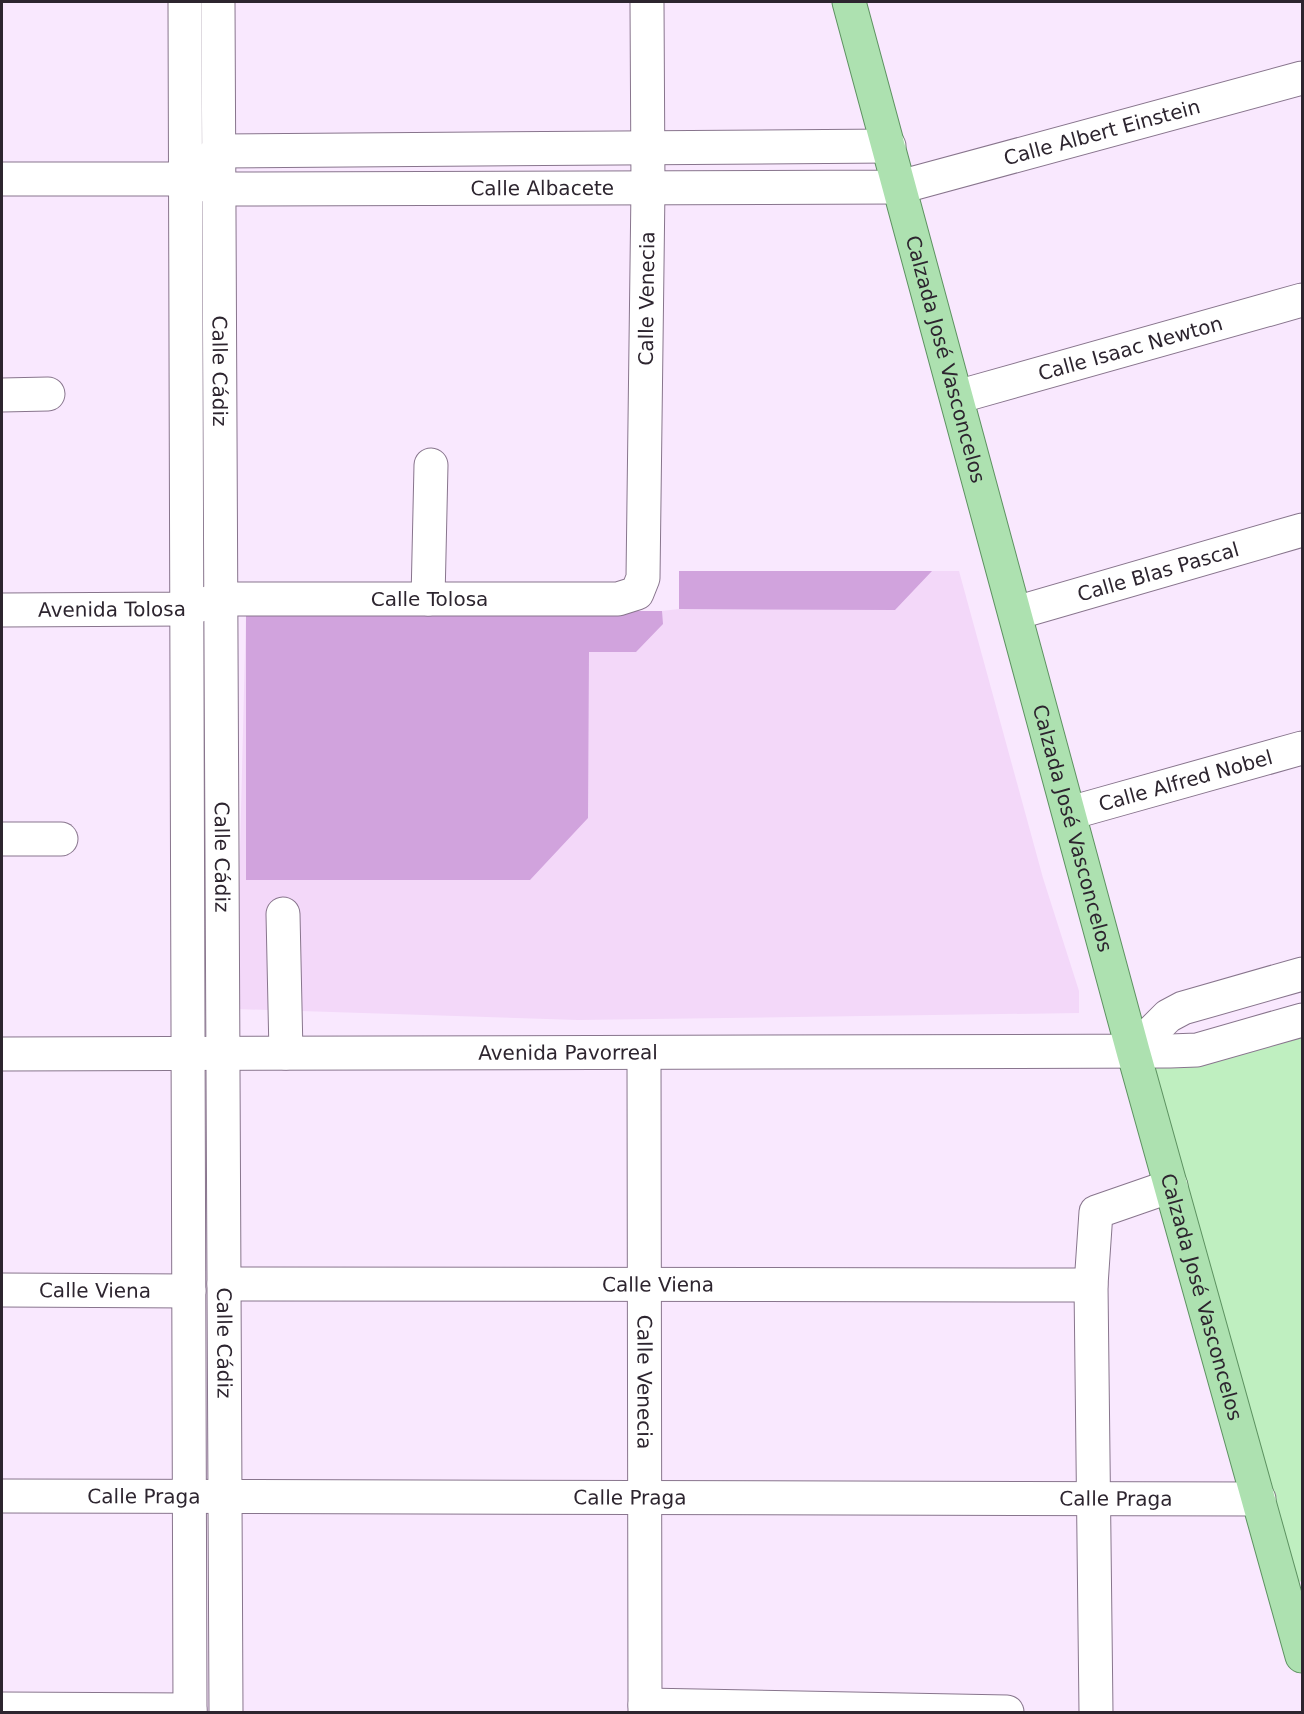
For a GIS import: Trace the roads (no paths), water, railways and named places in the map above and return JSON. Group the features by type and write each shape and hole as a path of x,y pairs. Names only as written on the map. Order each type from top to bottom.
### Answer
{"main road":[{"name":"Calzada José Vasconcelos","path":"849,2 1133,1051 1302,1656"}],"street":[{"name":"Calle Cádiz","path":"185,2 190,1711"},
{"name":"Calle Cádiz","path":"218,2 226,1713"},
{"name":"Calle Venecia","path":"637,593 643,578 648,188 647,2"},
{"name":"Calle Albert Einstein","path":"900,187 1302,78"},
{"name":"Calle Albacete","path":"219,152 889,146"},
{"path":"186,179 219,152"},
{"name":"Calle Albacete","path":"2,179 186,179 219,189 900,187"},
{"name":"Calle Isaac Newton","path":"957,397 1302,300"},
{"path":"2,395 48,394"},
{"path":"428,599 431,465"},
{"name":"Calle Blas Pascal","path":"1016,613 1302,530"},
{"name":"Calle Tolosa","path":"221,599 618,599 637,593"},
{"name":"Avenida Tolosa","path":"2,610 187,609 221,599"},
{"name":"Calle Alfred Nobel","path":"1070,813 1302,748"},
{"path":"2,839 62,839"},
{"path":"283,914 286,1053"},
{"path":"1133,1051 1168,1016 1183,1008 1302,974"},
{"name":"Avenida Pavorreal","path":"2,1054 644,1054 1197,1050 1302,1020"},
{"name":"Calle Venecia","path":"644,1054 645,1709"},
{"path":"1096,1713 1091,1285 1096,1212 1171,1186"},
{"name":"Calle Viena","path":"224,1284 1091,1285"},
{"name":"Calle Viena","path":"2,1290 189,1290"},
{"name":"Calle Praga","path":"2,1496 1258,1498"},
{"path":"2,1709 190,1711"},
{"path":"645,1709 1007,1713"}]}
